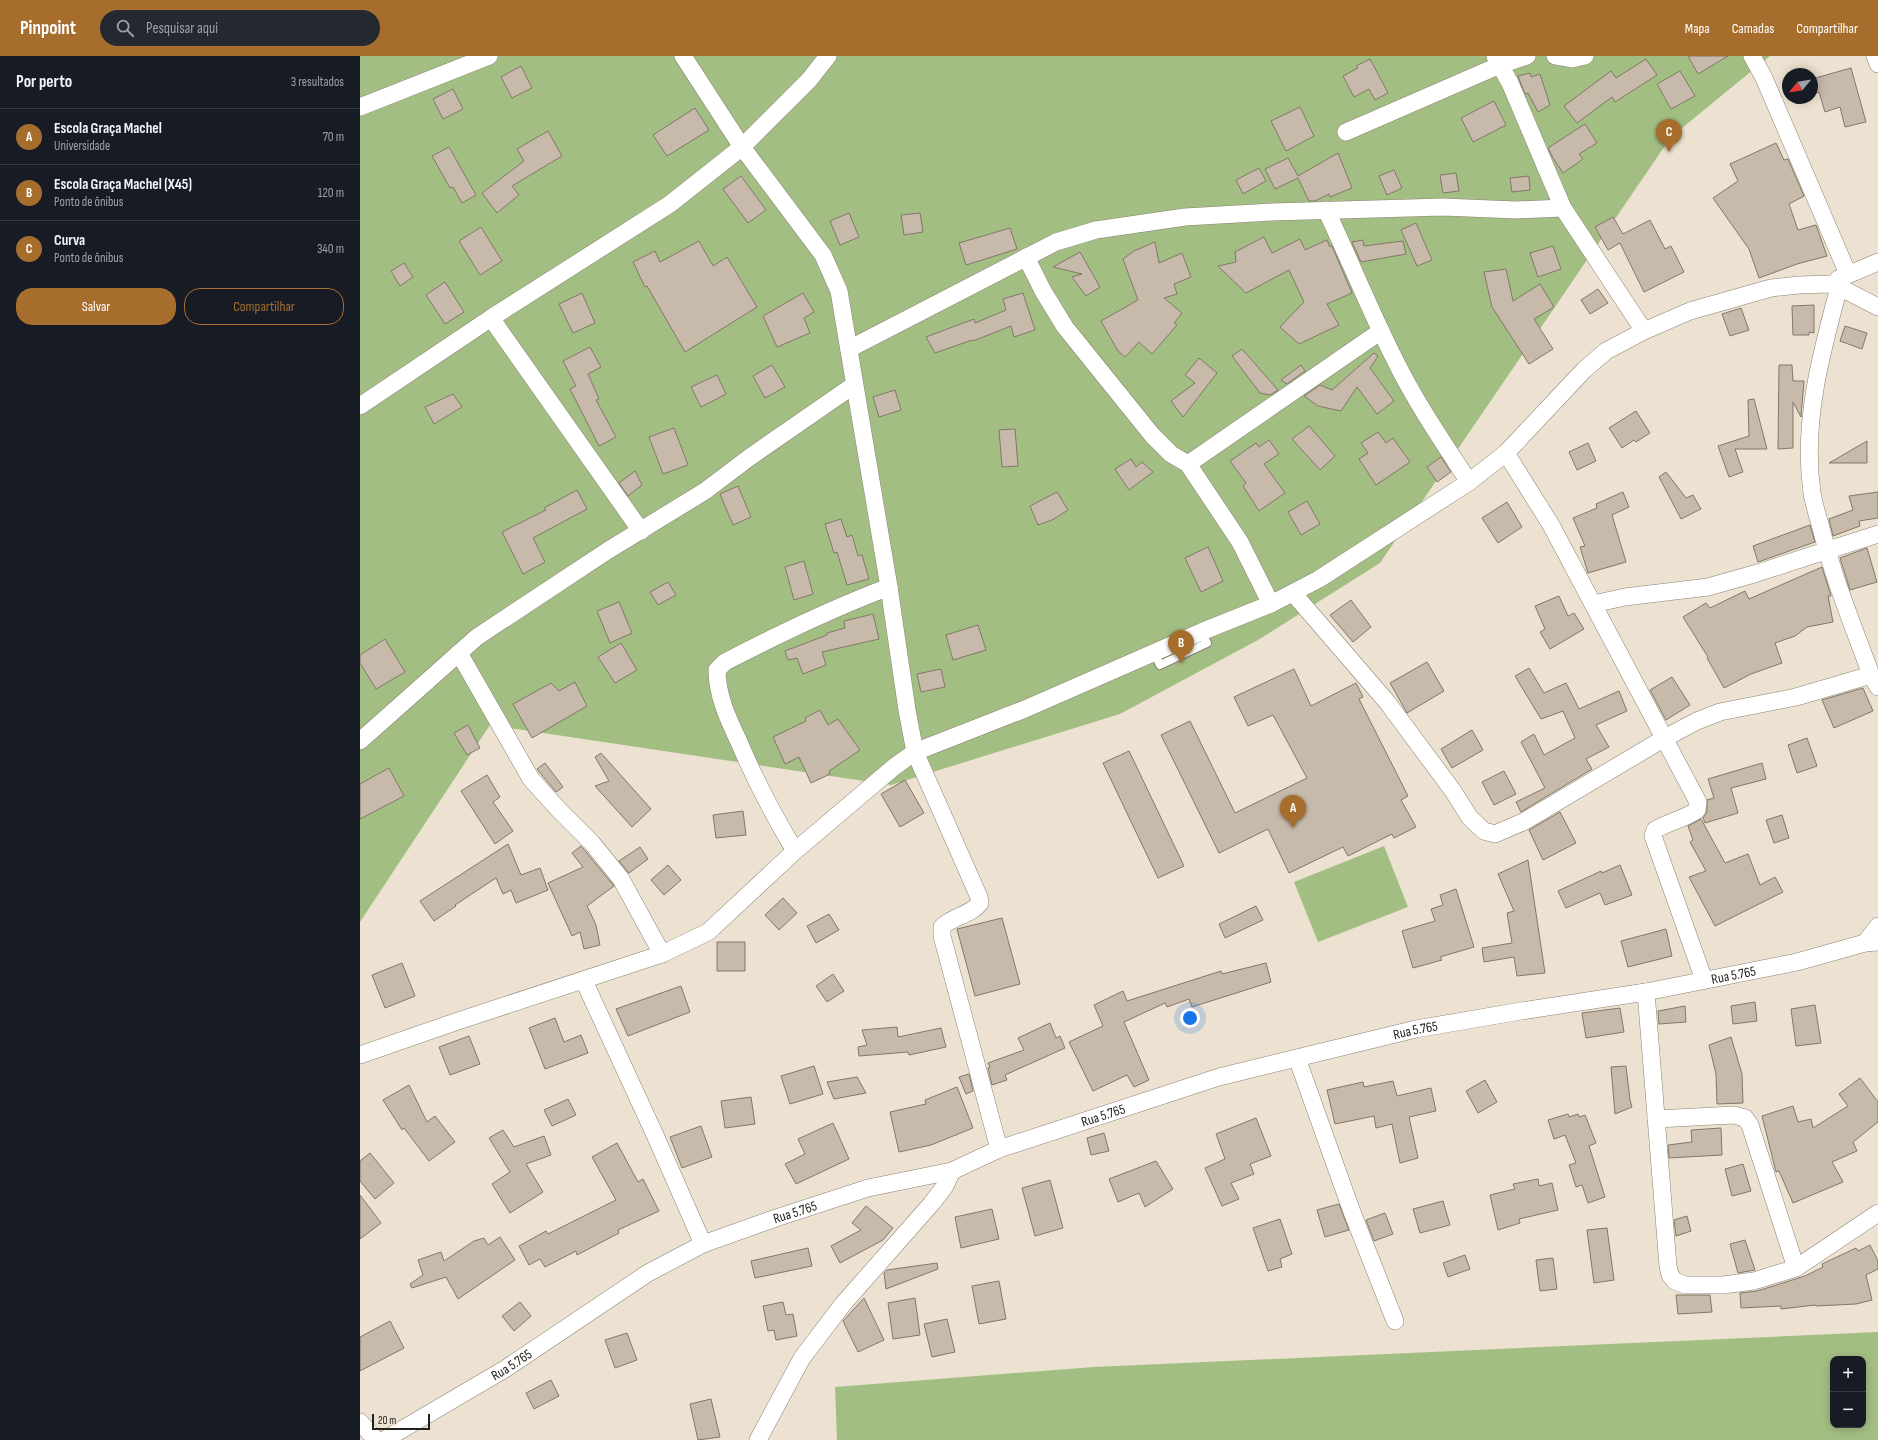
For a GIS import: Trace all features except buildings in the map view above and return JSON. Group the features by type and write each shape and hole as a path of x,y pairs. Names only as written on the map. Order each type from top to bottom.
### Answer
{"street":[{"path":"360,107 489,56"},
{"path":"683,56 742,147 823,255 839,291 890,587 907,710 915,752 980,902 976,908 948,921 942,927 942,936 999,1149"},
{"path":"360,406 491,318 670,204 742,147 809,80 828,56"},
{"path":"1346,132 1498,60 1527,56"},
{"path":"1555,56 1572,59 1585,56"},
{"path":"1293,593 1387,702 1453,791 1470,818 1484,831 1495,834 1525,821 1663,739 1697,721 1720,712 1874,681 1836,582 1812,493 1810,442 1812,403 1838,282 1774,99 1752,56"},
{"path":"1875,56 1878,64"},
{"path":"1498,60 1510,83 1563,208 1644,331"},
{"path":"849,349 1056,242 1096,230 1185,217 1326,210 1443,207 1516,210 1563,208"},
{"path":"1326,210 1416,400 1469,482"},
{"path":"1026,257 1043,291 1065,327 1152,435 1171,454 1188,464 1240,542 1271,604"},
{"path":"360,1055 662,954 708,932 744,901 795,851 894,767 915,752 1025,709 1201,632 1271,604 1293,593 1358,555 1469,482 1506,453 1584,370 1606,351 1644,331 1690,311 1771,288 1838,282 1878,262"},
{"path":"1838,282 1878,306"},
{"path":"491,318 641,531"},
{"path":"1188,464 1382,331"},
{"path":"360,741 477,637 501,619 607,550 641,531 704,491 750,457 854,385"},
{"path":"1506,453 1551,525 1663,739 1698,802 1697,810 1692,814 1658,828 1655,830 1653,836 1704,980"},
{"path":"1593,604 1632,596 1708,587 1754,574 1878,534"},
{"path":"795,851 776,819 750,769 729,721 717,686 717,670 725,662 793,627 852,601 890,587"},
{"path":"459,653 532,779 592,844 621,879 662,954"},
{"path":"1871,942 1878,926"},
{"name":"Rua 5.765","path":"384,1440 505,1369 648,1273 703,1244 868,1188 952,1171 999,1149 1219,1076 1416,1029 1521,1010 1646,992 1797,962 1871,942"},
{"path":"584,981 655,1135 703,1244"},
{"path":"1646,992 1668,1266 1670,1275 1675,1281 1685,1285 1723,1285 1754,1281 1796,1268 1878,1212"},
{"path":"1297,1058 1352,1212 1395,1321"},
{"path":"1656,1119 1734,1115 1745,1118 1750,1125 1796,1268"},
{"path":"758,1440 802,1358 843,1304 932,1203 945,1186 952,1171"},
{"path":"360,1422 376,1440"}],"green space":[{"path":"360,56 1770,56 1671,137 1380,563 1258,640 1120,714 891,785 490,725 360,922"},
{"path":"1384,846 1408,907 1318,942 1294,882"},
{"path":"1878,1332 1878,1440 837,1440 835,1387 1094,1367"}],"place":[{"name":"Curva","path":"1669,152"},
{"name":"Escola Graça Machel (X45)","path":"1181,663"},
{"name":"Escola Graça Machel","path":"1293,828"}]}
